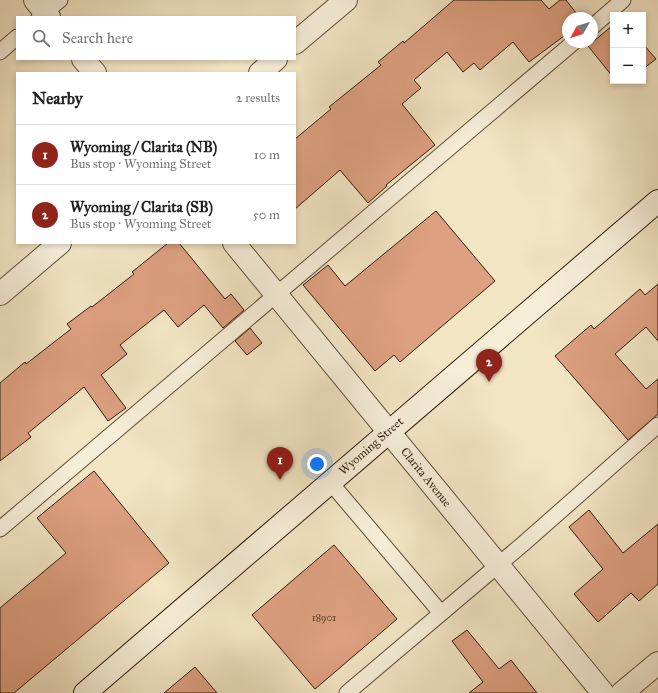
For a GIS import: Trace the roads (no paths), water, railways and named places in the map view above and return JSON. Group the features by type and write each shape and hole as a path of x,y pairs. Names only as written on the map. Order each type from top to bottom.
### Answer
{"street":[{"path":"296,42 346,0"},
{"path":"84,60 94,72"},
{"path":"261,72 275,60"},
{"name":"Wyoming Street","path":"85,693 388,431 658,201"},
{"path":"0,294 59,244"},
{"name":"Clarita Avenue","path":"235,244 603,693"},
{"path":"622,693 658,663"}],"lane":[{"path":"598,22 623,0"},
{"path":"0,52 16,38"},
{"path":"0,529 567,48"},
{"path":"347,693 498,565 658,425"},
{"path":"330,482 441,613"}],"place":[{"name":"Wyoming / Clarita (SB)","path":"489,382"},
{"name":"Wyoming / Clarita (NB)","path":"280,480"}]}
